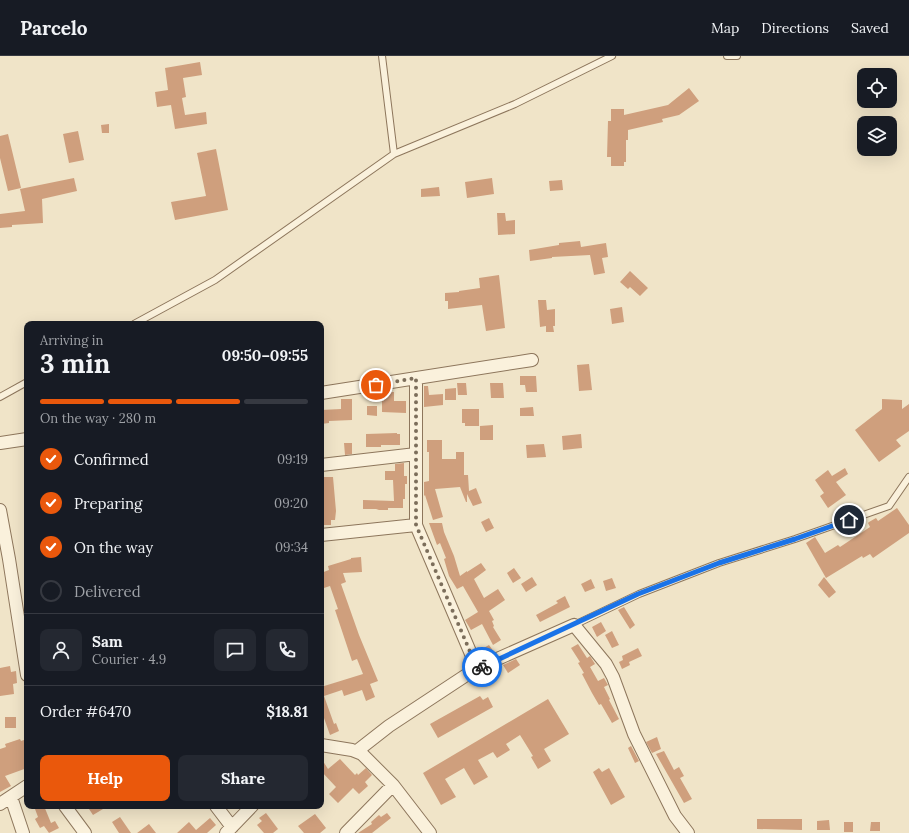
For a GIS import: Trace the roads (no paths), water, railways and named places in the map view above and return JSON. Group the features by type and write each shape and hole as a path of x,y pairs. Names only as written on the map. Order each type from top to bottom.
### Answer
{"street":[{"path":"324,393 532,360"},
{"path":"416,378 416,525 477,668"},
{"path":"0,443 24,439"},
{"path":"324,465 416,454"},
{"path":"0,510 5,560 24,659"},
{"path":"324,535 416,525"},
{"path":"357,751 390,726 477,668 574,625 606,664 613,677 634,734 675,816 688,833"},
{"path":"324,746 357,751 393,785 430,833"},
{"path":"346,833 393,785"},
{"path":"0,804 24,788"},
{"path":"11,797 23,833"},
{"path":"67,809 85,833"},
{"path":"218,809 229,830 249,809"}],"lane":[{"path":"382,56 394,154"},
{"path":"140,321 215,280 394,154 515,104 612,56"},
{"path":"727,56 737,56"},
{"path":"0,397 24,384"},
{"path":"574,625 638,594 719,563 795,539 889,506 909,477"}]}
